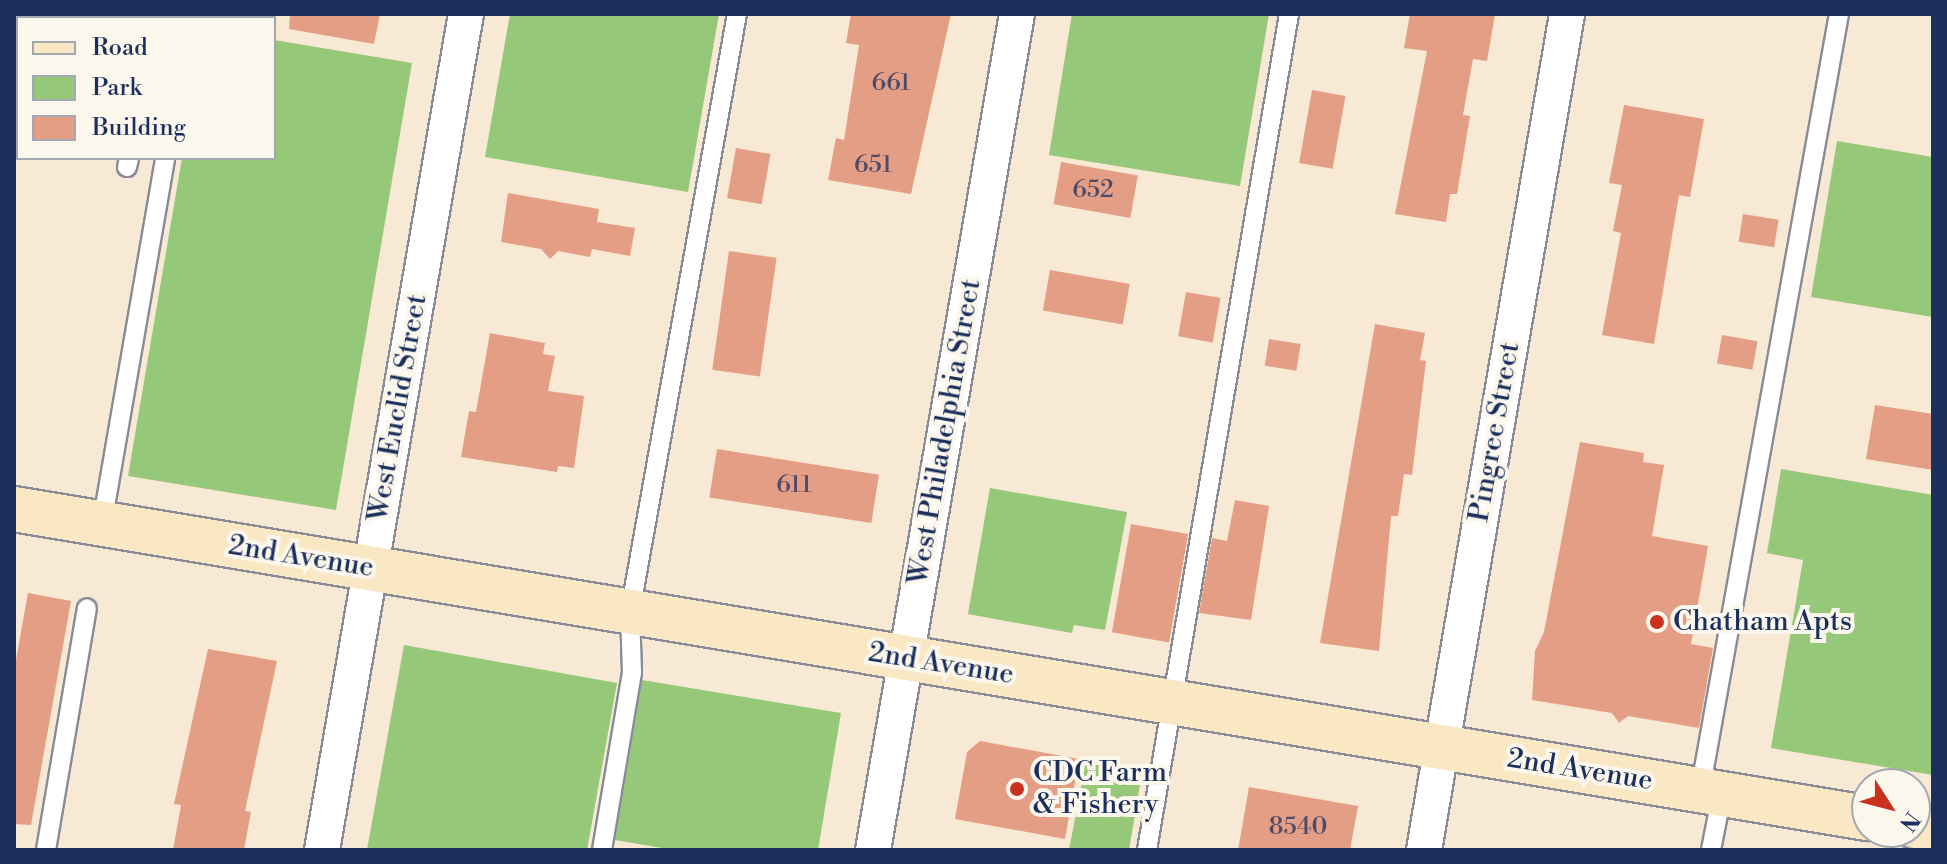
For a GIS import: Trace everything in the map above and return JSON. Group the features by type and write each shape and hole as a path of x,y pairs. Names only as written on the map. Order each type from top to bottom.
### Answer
{"street":[{"name":"West Euclid Street","path":"322,850 466,14"},
{"name":"West Philadelphia Street","path":"873,850 1017,14"},
{"name":"Pingree Street","path":"1424,850 1567,14"},
{"name":"2nd Avenue","path":"14,509 1851,815"}],"lane":[{"path":"602,850 632,672 630,612 737,14"},
{"path":"1147,850 1289,14"},
{"path":"1711,850 1711,792 1839,14"},
{"path":"102,524 165,160"},
{"path":"46,850 87,608"}],"green space":[{"path":"510,14 719,14 688,192 485,157"},
{"path":"1072,14 1269,14 1240,186 1049,155"},
{"path":"276,40 412,63 336,510 128,476 182,160 276,160"},
{"path":"1837,141 1933,157 1933,317 1811,297"},
{"path":"1781,469 1933,495 1933,775 1931,768 1891,768 1771,748 1803,560 1767,553"},
{"path":"990,488 1127,512 1105,630 1074,625 1072,633 968,614"},
{"path":"404,645 617,683 587,850 367,850"},
{"path":"642,680 841,713 818,850 674,850 615,840"},
{"path":"1086,761 1142,773 1129,850 1069,850"}],"building":[{"path":"290,14 380,14 374,44 289,29"},
{"path":"851,14 951,14 911,194 828,180 836,138 844,140 859,45 846,43"},
{"path":"1410,14 1495,14 1487,61 1473,59 1463,115 1470,116 1457,194 1450,194 1446,222 1395,214 1427,51 1404,48"},
{"path":"1312,90 1345,96 1333,169 1299,163"},
{"path":"1624,105 1704,119 1690,197 1679,195 1654,344 1602,335 1621,233 1613,231 1622,185 1609,183"},
{"path":"736,148 770,154 762,204 727,198"},
{"path":"1061,162 1138,176 1130,218 1054,204"},
{"path":"508,193 599,209 597,222 635,228 630,256 592,249 590,257 558,251 550,259 541,249 501,242"},
{"path":"1743,214 1779,220 1774,247 1739,242"},
{"path":"729,251 777,258 760,377 712,370"},
{"path":"1050,270 1130,284 1123,324 1043,310"},
{"path":"1186,292 1220,298 1213,342 1178,336"},
{"path":"1375,324 1425,333 1420,360 1426,361 1412,475 1404,474 1398,516 1391,516 1379,651 1320,643"},
{"path":"490,333 545,343 543,354 555,356 548,391 584,396 574,468 558,466 557,472 461,457 469,411 476,412"},
{"path":"1722,335 1757,341 1752,370 1717,364"},
{"path":"1269,339 1301,344 1296,371 1265,366"},
{"path":"1875,405 1933,414 1933,470 1866,459"},
{"name":"Chatham Apts","path":"1580,442 1644,453 1643,462 1664,465 1652,536 1708,546 1691,644 1713,648 1699,728 1628,716 1619,723 1612,713 1532,700 1535,651 1544,632"},
{"path":"717,449 879,475 871,523 709,497"},
{"path":"1235,500 1269,506 1251,620 1199,613 1212,538 1227,541"},
{"path":"1131,524 1188,534 1169,642 1112,632"},
{"path":"28,593 71,601 31,825 14,824 14,671"},
{"path":"208,649 277,661 245,811 251,812 244,850 173,850 181,805 174,804"},
{"name":"CDC Farm & Fishery","path":"980,741 1079,759 1065,839 955,819 967,752"},
{"path":"1249,787 1358,806 1350,850 1238,850"}],"place":[{"name":"Chatham Apts","path":"1657,622"},
{"name":"CDC Farm & Fishery","path":"1017,789"}]}
